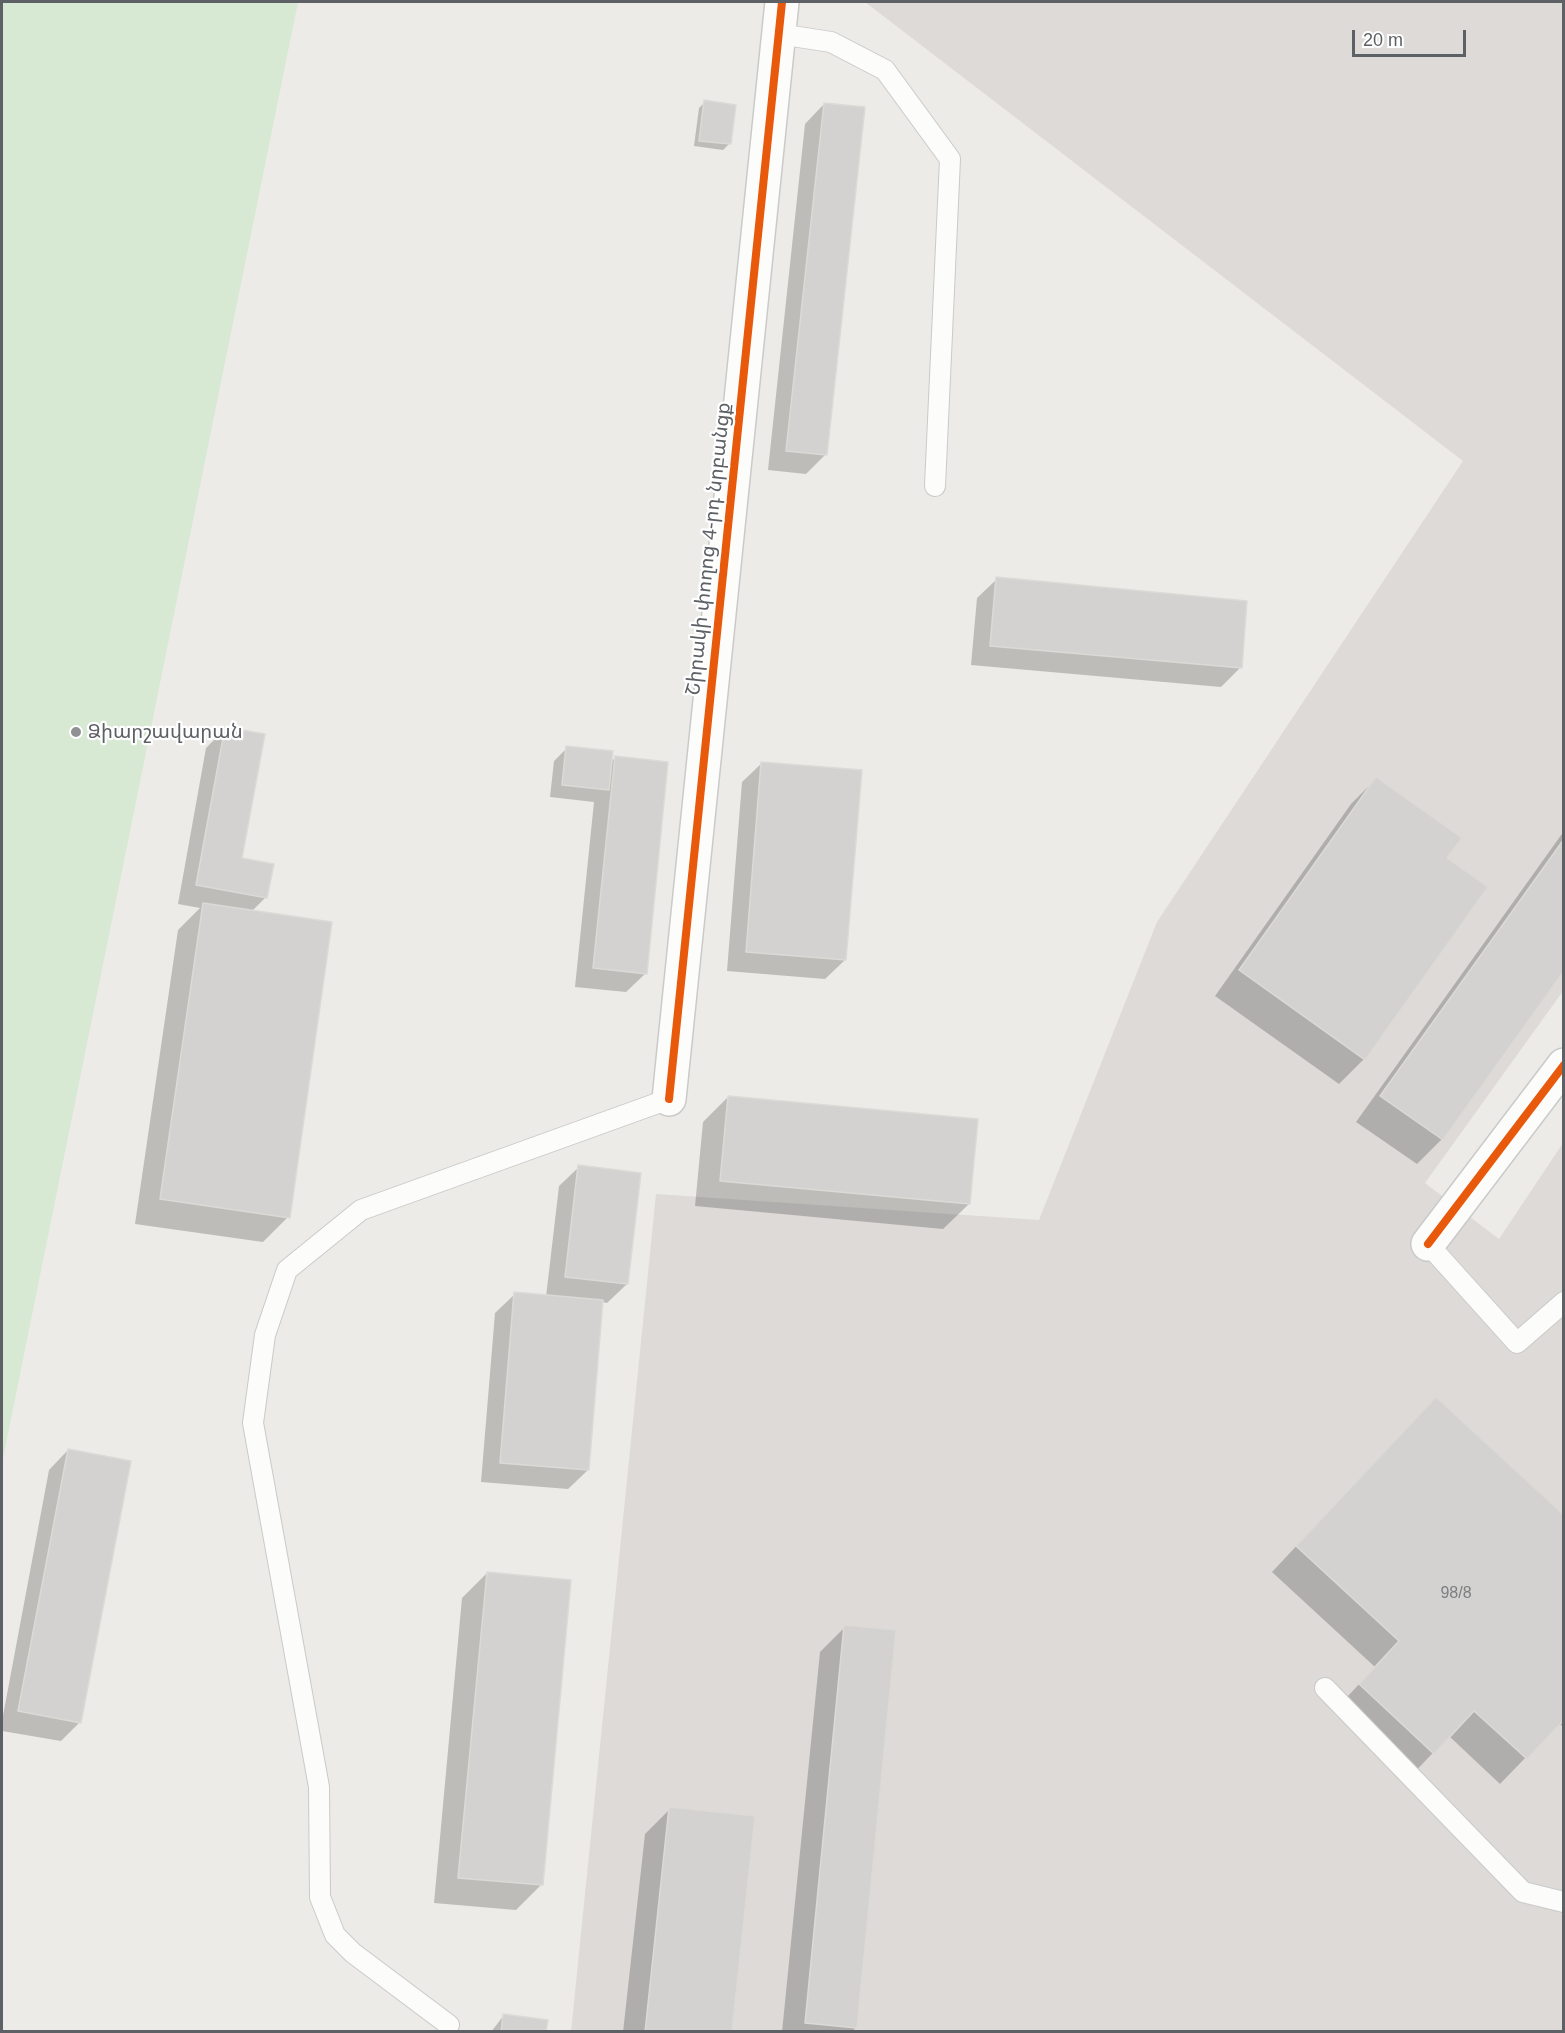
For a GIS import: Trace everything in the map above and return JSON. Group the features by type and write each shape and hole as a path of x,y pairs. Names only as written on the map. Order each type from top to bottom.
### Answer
{"street":[{"name":"Շիրակի փողոց 4-րդ նրբանցք","path":"669,1100 782,2"},
{"path":"1428,1244 1563,1065"}],"lane":[{"path":"779,34 831,42 885,70 950,159 935,486"},
{"path":"449,2025 353,1953 335,1935 320,1897 319,1787 253,1423 265,1335 287,1270 362,1210 669,1100"},
{"path":"1428,1244 1517,1343 1563,1302"},
{"path":"1325,1688 1523,1892 1563,1902"}],"shaded area":[{"path":"865,2 1563,2 1563,991 1425,1183 1499,1239 1563,1143 1563,2031 571,2032 656,1194 1039,1220 1157,922 1463,461"}],"green space":[{"name":"Ձիարշավարան","path":"2,2 298,2 2,1463"}],"building":[{"path":"704,100 736,105 731,144 699,141"},
{"path":"824,103 865,107 827,455 786,451"},
{"path":"996,577 1247,601 1242,668 990,646"},
{"path":"225,727 265,734 242,858 274,864 267,898 196,885"},
{"path":"566,746 613,751 609,790 562,785"},
{"path":"615,756 668,762 647,974 593,968"},
{"path":"761,762 862,770 846,960 746,952"},
{"path":"1376,777 1462,838 1447,858 1488,887 1365,1060 1239,970"},
{"path":"1564,839 1564,971 1443,1140 1380,1096"},
{"path":"203,903 332,922 290,1218 160,1199"},
{"path":"728,1096 978,1119 970,1204 720,1181"},
{"path":"578,1165 641,1173 628,1284 565,1277"},
{"path":"514,1292 603,1300 589,1470 500,1463"},
{"path":"1436,1397 1564,1515 1564,1720 1527,1759 1474,1711 1434,1754 1359,1684 1399,1641 1296,1546"},
{"path":"68,1449 131,1461 81,1723 18,1711"},
{"path":"487,1572 571,1580 543,1885 458,1878"},
{"path":"844,1625 896,1630 857,2028 805,2023"},
{"path":"669,1807 755,1816 732,2032 645,2032"},
{"path":"503,2014 548,2020 546,2032 501,2032"}],"cycle path":[{"path":"669,1099 782,2"},
{"path":"1428,1244 1564,1065"}],"place":[{"name":"Ձիարշավարան","path":"76,732"}]}
